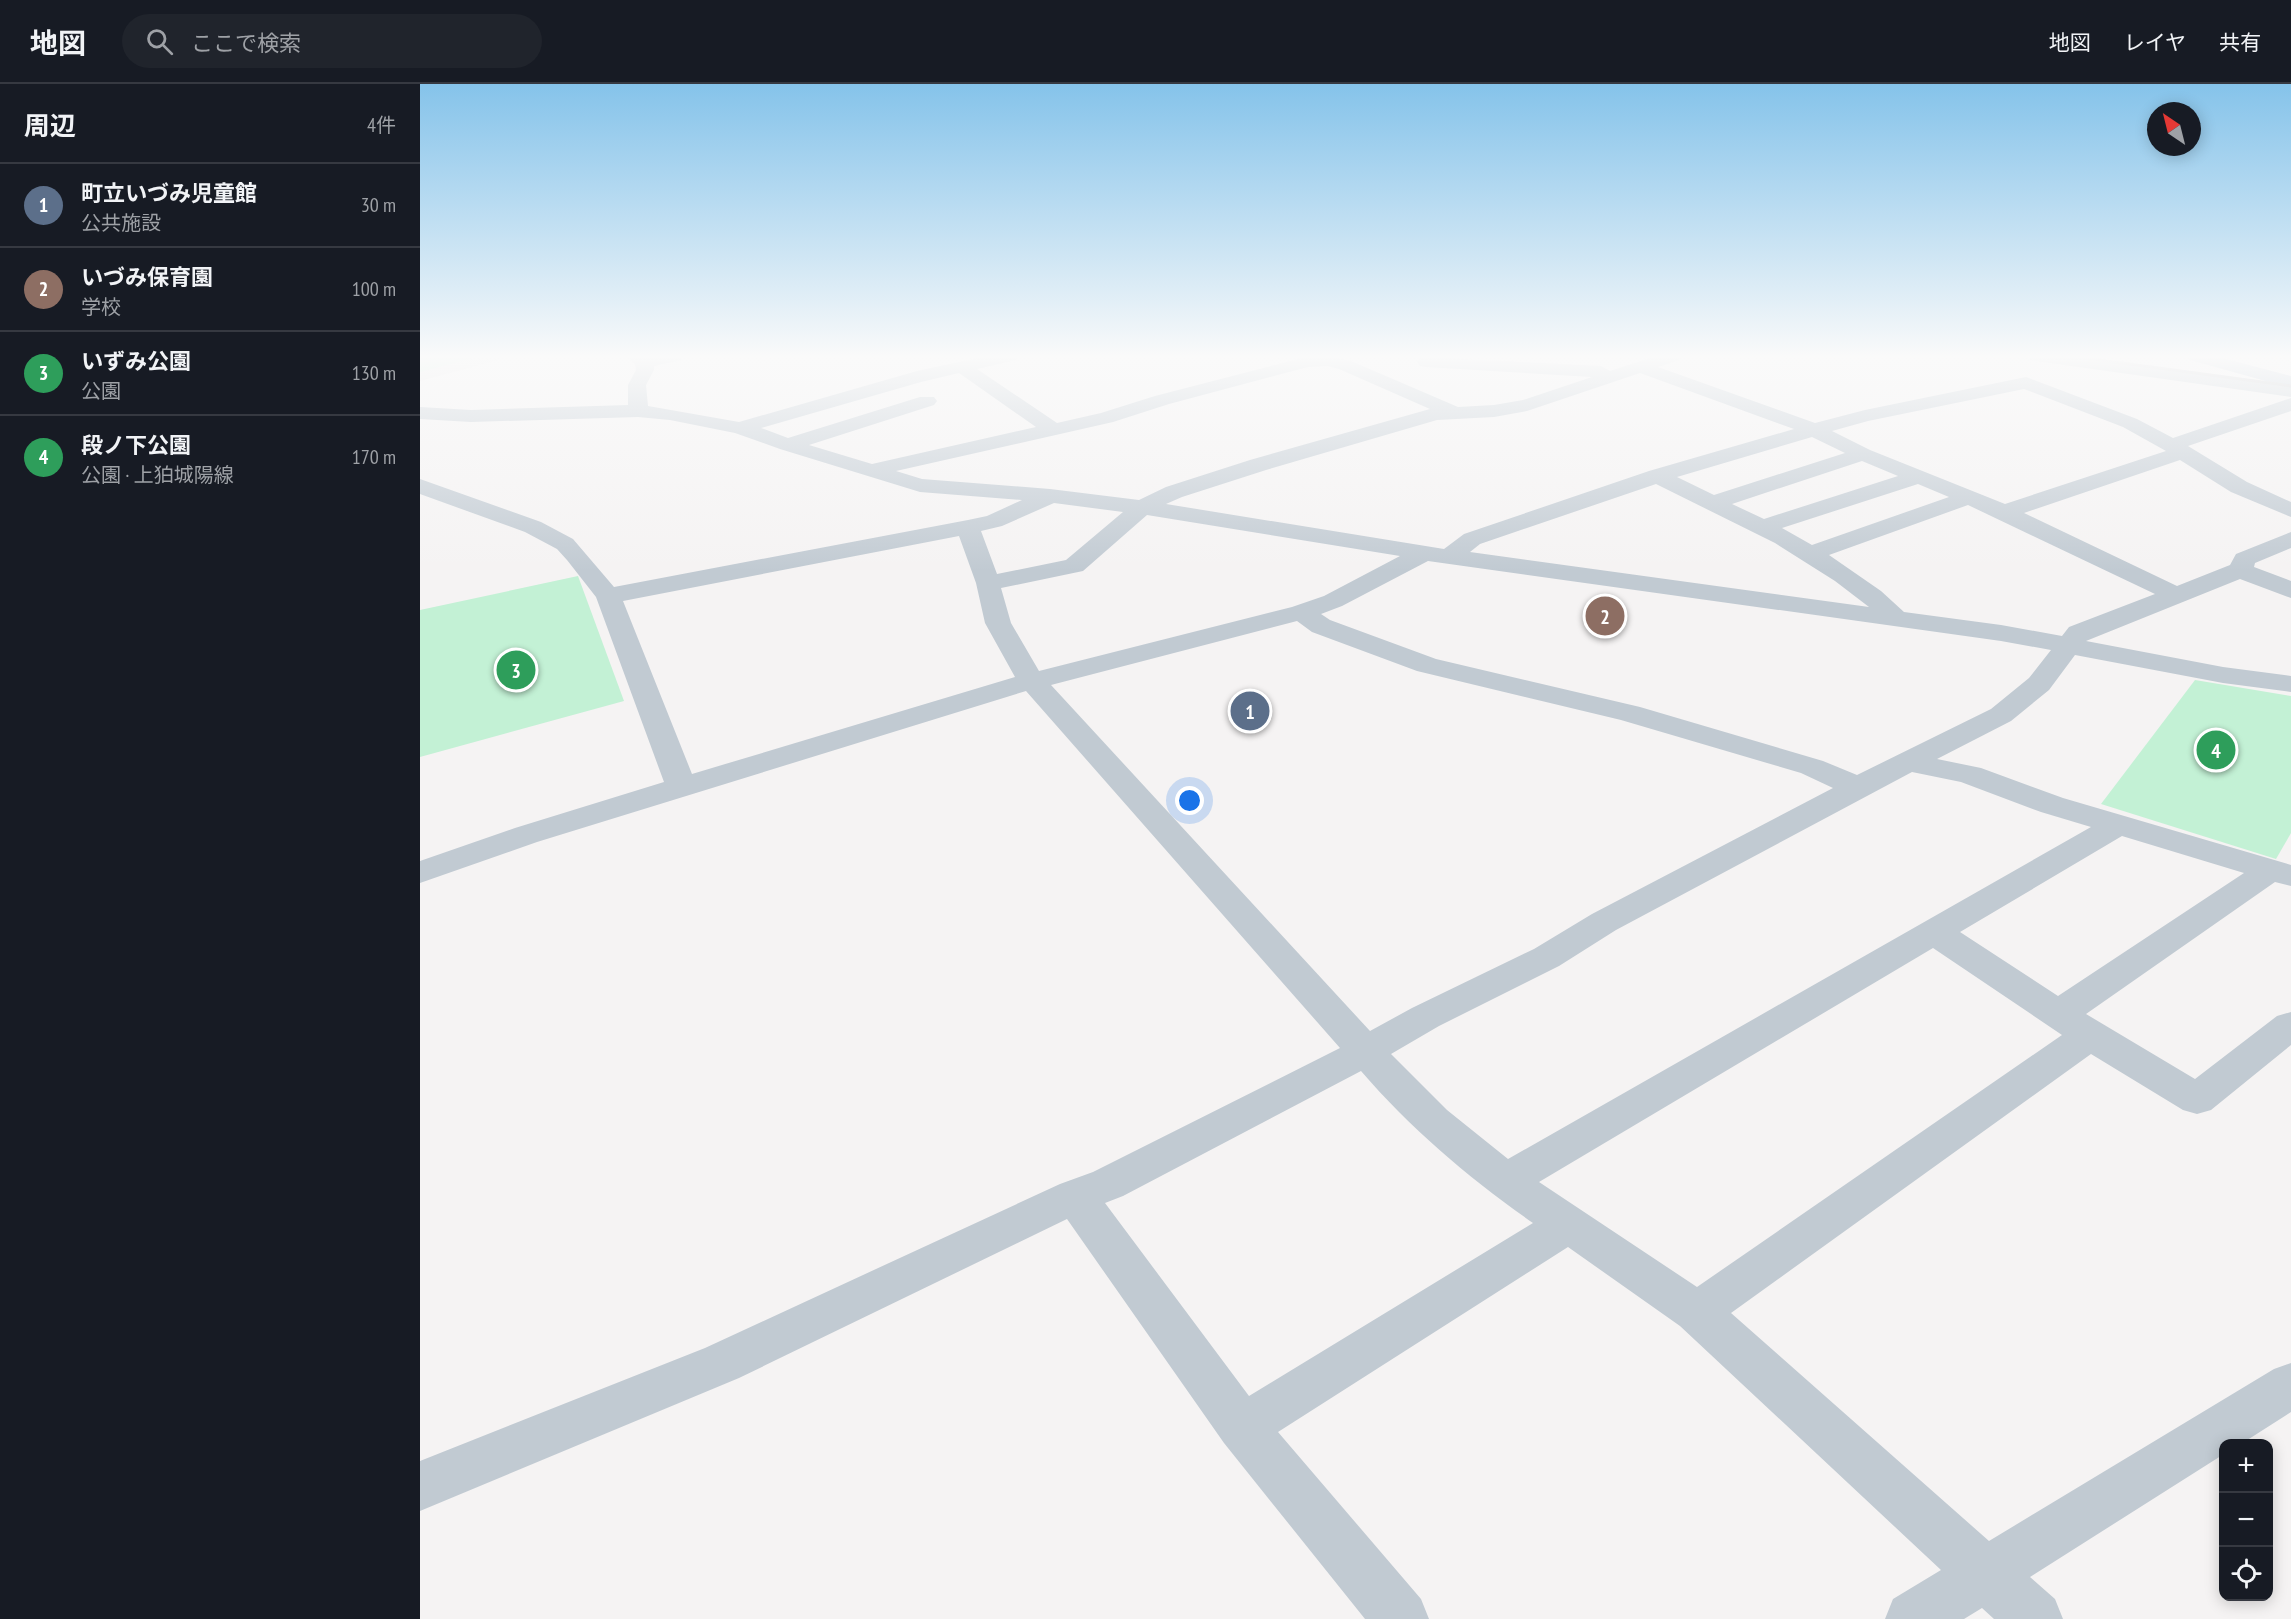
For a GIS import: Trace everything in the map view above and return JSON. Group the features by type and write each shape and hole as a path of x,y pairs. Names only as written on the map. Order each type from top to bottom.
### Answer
{"street":[{"path":"740,428 787,445 920,485 1050,496 1142,507 1424,553 2001,633 2223,675 2291,684"},
{"path":"787,445 842,428"},
{"path":"870,471 1059,428"},
{"path":"988,583 1074,566 1142,507 1174,492 1388,428"},
{"path":"1808,428 1863,454 2004,513 2177,595"},
{"path":"1451,555 1472,538 1657,476 1823,428"},
{"path":"2139,428 2177,448 2239,487 2291,510"},
{"path":"2004,513 2164,457 2177,448 2230,428"},
{"path":"1711,502 1863,454"},
{"path":"1657,476 1808,554 1874,597 1897,619"},
{"path":"1760,528 1918,477"},
{"path":"422,488 552,536 576,555 608,596 682,788"},
{"path":"608,596 968,527 994,521 1050,496"},
{"path":"1808,554 1968,498"},
{"path":"968,527 988,583 991,609 1010,648 1032,681 1432,1121 1505,1181 1697,1312 1986,1572 2035,1619"},
{"path":"2240,570 2245,559 2291,539"},
{"path":"420,873 526,835 1032,681 1300,612 1333,601 1424,553"},
{"path":"420,1486 722,1363 1075,1196 1108,1184 1367,1051 1401,1028 1576,942 1604,922 1858,787 2001,715 2039,684 2078,633 2240,570 2291,590"},
{"path":"1300,612 1321,626 1427,664 1630,713 1812,766 1858,787"},
{"path":"1910,762 1970,775 2052,805 2282,873"},
{"path":"1505,1181 2118,825"},
{"path":"1697,1312 2075,1024 2282,873"},
{"path":"1934,932 2196,1099 2291,1024"},
{"path":"1075,1196 1242,1427 1401,1619"},
{"path":"1242,1427 1568,1225"},
{"path":"1913,1619 2291,1385"}],"green space":[{"path":"578,576 624,701 420,757 420,610"},
{"path":"2195,680 2291,696 2291,833 2276,859 2101,804"}],"place":[{"name":"いづみ保育園","path":"1605,616"},
{"name":"いずみ公園","path":"516,670"},
{"name":"町立いづみ児童館","path":"1250,711"},
{"name":"段ノ下公園","path":"2216,750"}]}
